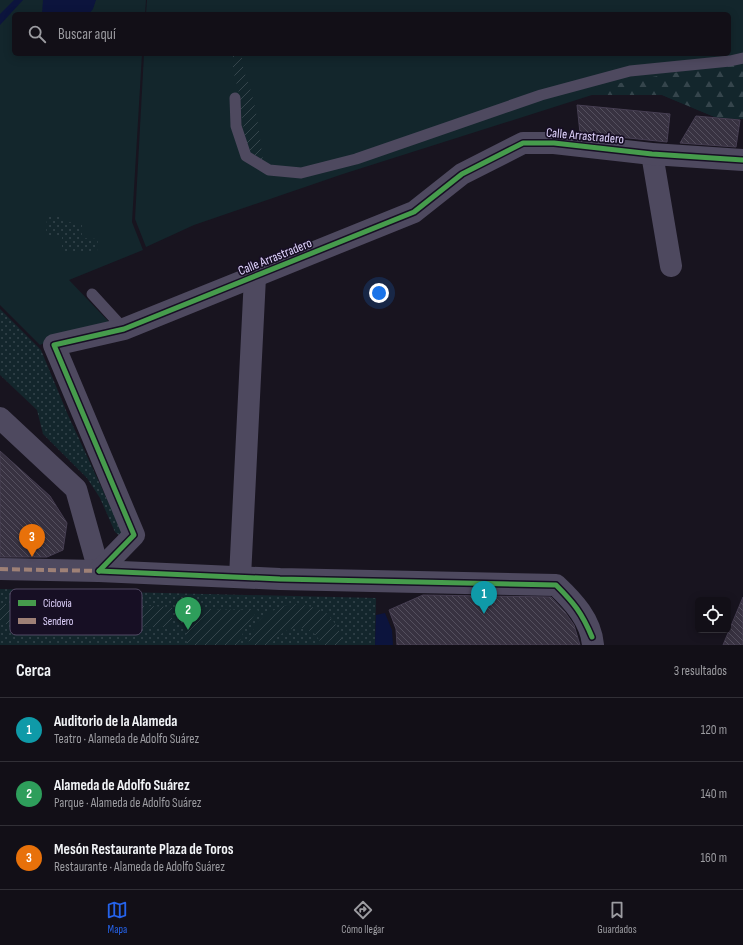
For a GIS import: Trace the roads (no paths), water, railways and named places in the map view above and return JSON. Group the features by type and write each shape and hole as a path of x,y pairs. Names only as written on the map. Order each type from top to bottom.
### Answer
{"street":[{"name":"Calle Arrastradero","path":"99,571 134,535 54,345 124,329 414,212 462,174 523,143 554,143 652,154 743,160"},
{"path":"652,154 671,266"},
{"path":"240,577 255,277"},
{"path":"0,418 76,488 99,571"},
{"path":"0,569 556,585 574,602 585,619 592,641"}],"lane":[{"path":"235,98 236,126 246,156 269,170 301,173 356,159 541,96 630,71 730,61 743,58"},
{"path":"92,294 124,329"}],"place":[{"name":"Mesón Restaurante Plaza de Toros","path":"32,557"},
{"name":"Auditorio de la Alameda","path":"484,614"},
{"name":"Alameda de Adolfo Suárez","path":"188,630"}]}
